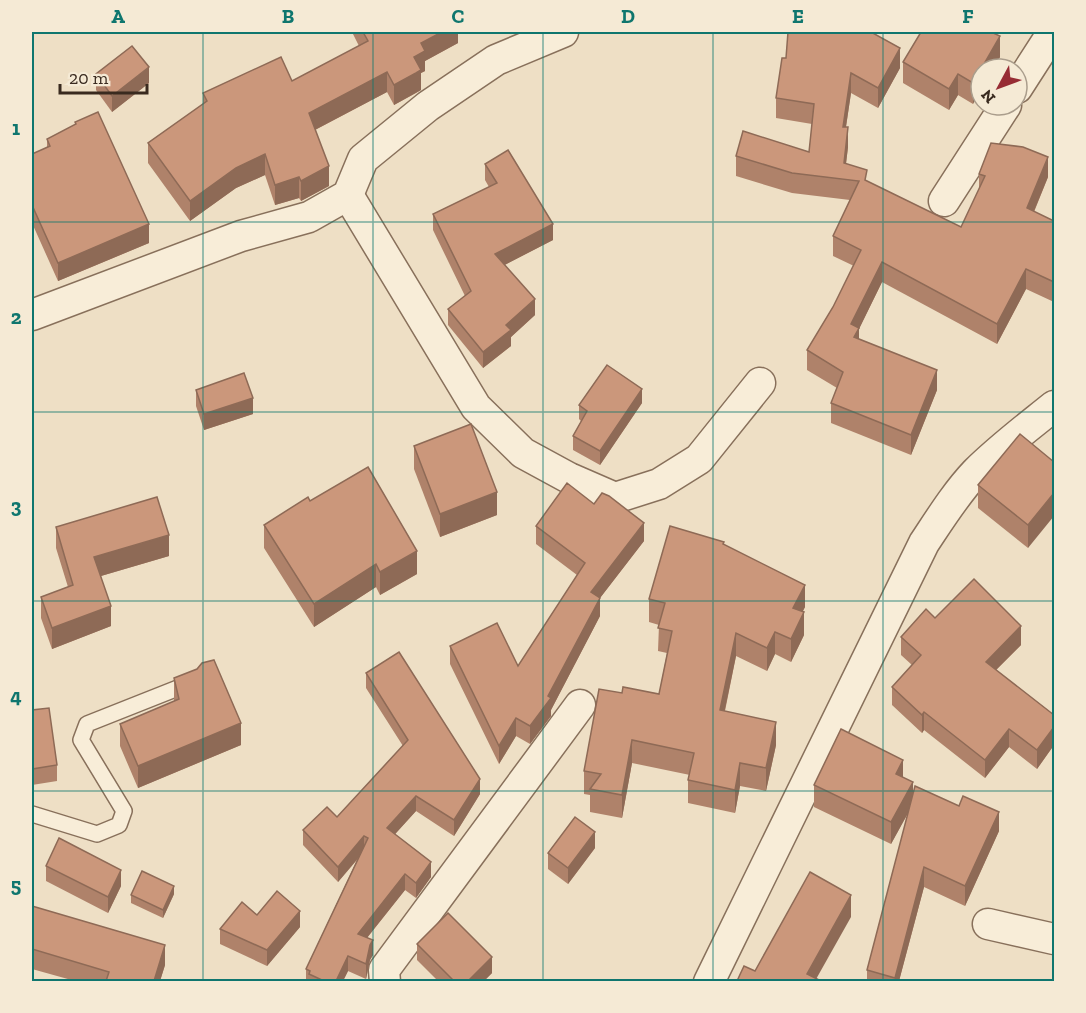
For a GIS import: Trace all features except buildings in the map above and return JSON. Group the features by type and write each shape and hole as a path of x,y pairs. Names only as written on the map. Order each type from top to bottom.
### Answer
{"street":[{"path":"32,315 241,236 309,217 348,195 363,159 428,106 496,60 563,32"},
{"path":"1029,69 1053,32"},
{"path":"944,201 998,117"},
{"path":"348,195 476,407 523,453 569,478 615,498 659,484 699,459 760,383"},
{"path":"709,981 924,543 948,506 976,473 1054,405"},
{"path":"384,981 384,970 580,705"},
{"path":"988,924 1054,939"}],"lane":[{"path":"32,814 97,834 119,825 124,811 81,740 87,724 194,682"}]}
